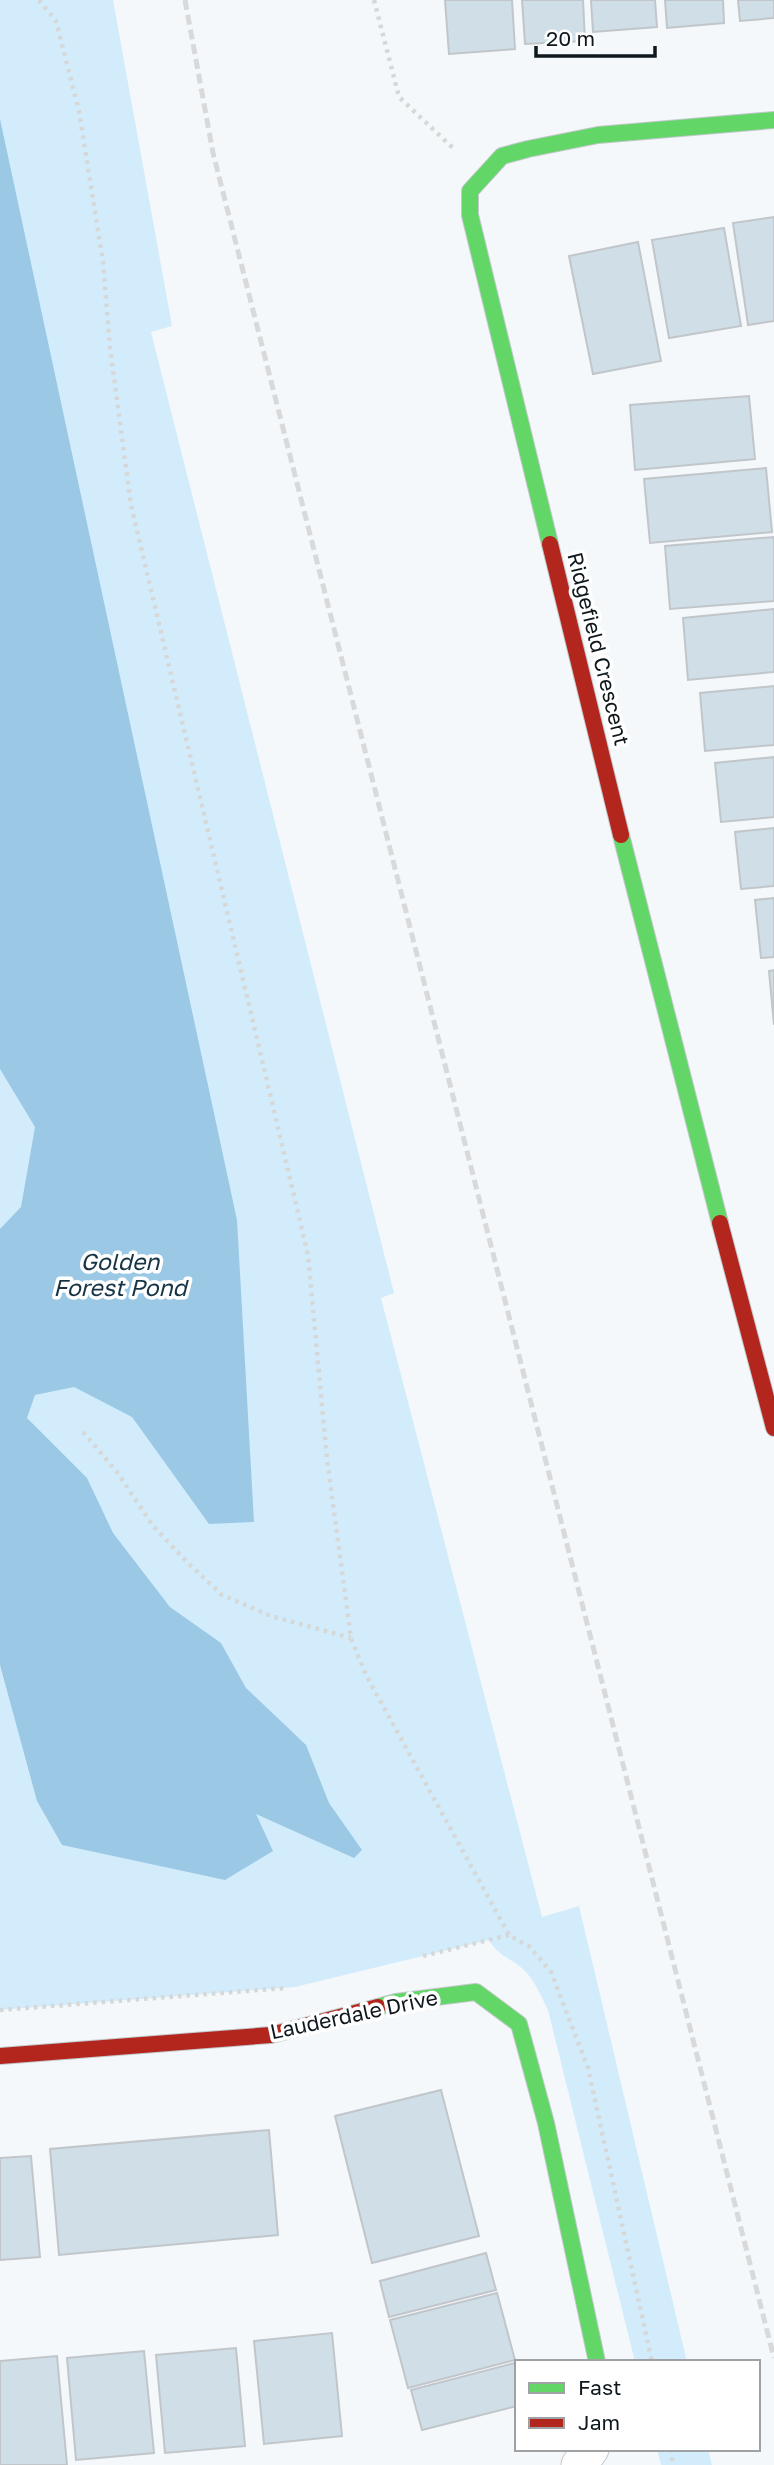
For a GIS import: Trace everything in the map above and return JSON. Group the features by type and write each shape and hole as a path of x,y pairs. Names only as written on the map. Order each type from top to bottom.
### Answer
{"street":[{"name":"Ridgefield Crescent","path":"774,120 598,135 528,149 502,156 470,191 470,215 536,486 735,1283 774,1427"},
{"name":"Lauderdale Drive","path":"0,2056 271,2035 396,2002 476,1992 519,2024 546,2123 597,2360"},
{"path":"579,2465 590,2451"}],"path":[{"path":"39,0 56,21 79,111 103,262 110,348 131,505 308,1255 327,1459 351,1638 366,1675 509,1935 530,1947 551,1972 588,2068 652,2360"},
{"path":"374,0 400,97 460,155"},
{"path":"83,1432 117,1472 153,1526 222,1595 271,1616 351,1638"},
{"path":"413,1958 509,1935"},
{"path":"0,2010 295,1987"}],"shaded area":[{"path":"0,0 113,0 172,326 151,332 394,1293 381,1298 542,1917 579,1906 687,2360 635,2360 548,2010 528,1974 496,1950 489,1940 295,1987 0,2010"},
{"path":"658,2451 708,2451 712,2465 661,2465"}],"water":[{"name":"Golden Forest Pond","path":"0,119 237,1220 254,1522 209,1524 132,1417 74,1387 35,1395 27,1418 87,1478 113,1533 170,1607 221,1643 246,1688 306,1745 329,1803 362,1850 354,1858 256,1814 273,1851 225,1880 62,1845 37,1801 0,1665 0,1229 21,1207 35,1127 0,1069"}],"building":[{"path":"445,0 512,0 515,49 449,54"},
{"path":"522,0 583,0 585,41 525,44"},
{"path":"591,0 655,0 657,27 593,32"},
{"path":"665,0 723,0 724,23 667,28"},
{"path":"738,0 774,0 774,18 740,21"},
{"path":"774,217 774,321 748,325 733,223"},
{"path":"724,228 741,326 669,338 652,240"},
{"path":"638,242 661,361 593,374 569,256"},
{"path":"749,396 755,459 635,470 630,405"},
{"path":"766,468 772,532 650,543 644,479"},
{"path":"774,537 774,601 670,609 665,546"},
{"path":"774,609 774,672 688,680 683,618"},
{"path":"774,686 774,745 705,751 700,693"},
{"path":"774,757 774,817 721,822 715,763"},
{"path":"774,828 774,886 741,889 735,832"},
{"path":"774,898 774,957 761,958 755,900"},
{"path":"774,970 774,1025 769,971"},
{"path":"441,2090 479,2236 372,2263 335,2116"},
{"path":"269,2130 278,2235 59,2255 50,2149"},
{"path":"31,2156 40,2257 0,2260 0,2158"},
{"path":"486,2253 496,2290 389,2317 380,2281"},
{"path":"497,2293 515,2360 408,2388 390,2320"},
{"path":"332,2333 342,2436 264,2444 254,2341"},
{"path":"236,2348 245,2446 165,2453 156,2355"},
{"path":"144,2351 154,2453 76,2460 67,2358"},
{"path":"57,2356 67,2465 0,2465 0,2361"},
{"path":"515,2363 515,2407 422,2430 411,2390"}],"railway":[{"path":"185,0 213,153 774,2358"}],"traffic: fast":[{"path":"550,544 470,215 470,191 502,156 528,149 598,135 774,120"},
{"path":"621,835 720,1223"},
{"path":"378,2007 396,2002 476,1992 519,2024 546,2123 597,2360"}],"traffic: jam":[{"path":"550,544 621,835"},
{"path":"720,1223 774,1428"},
{"path":"0,2056 271,2035 378,2007"}]}
